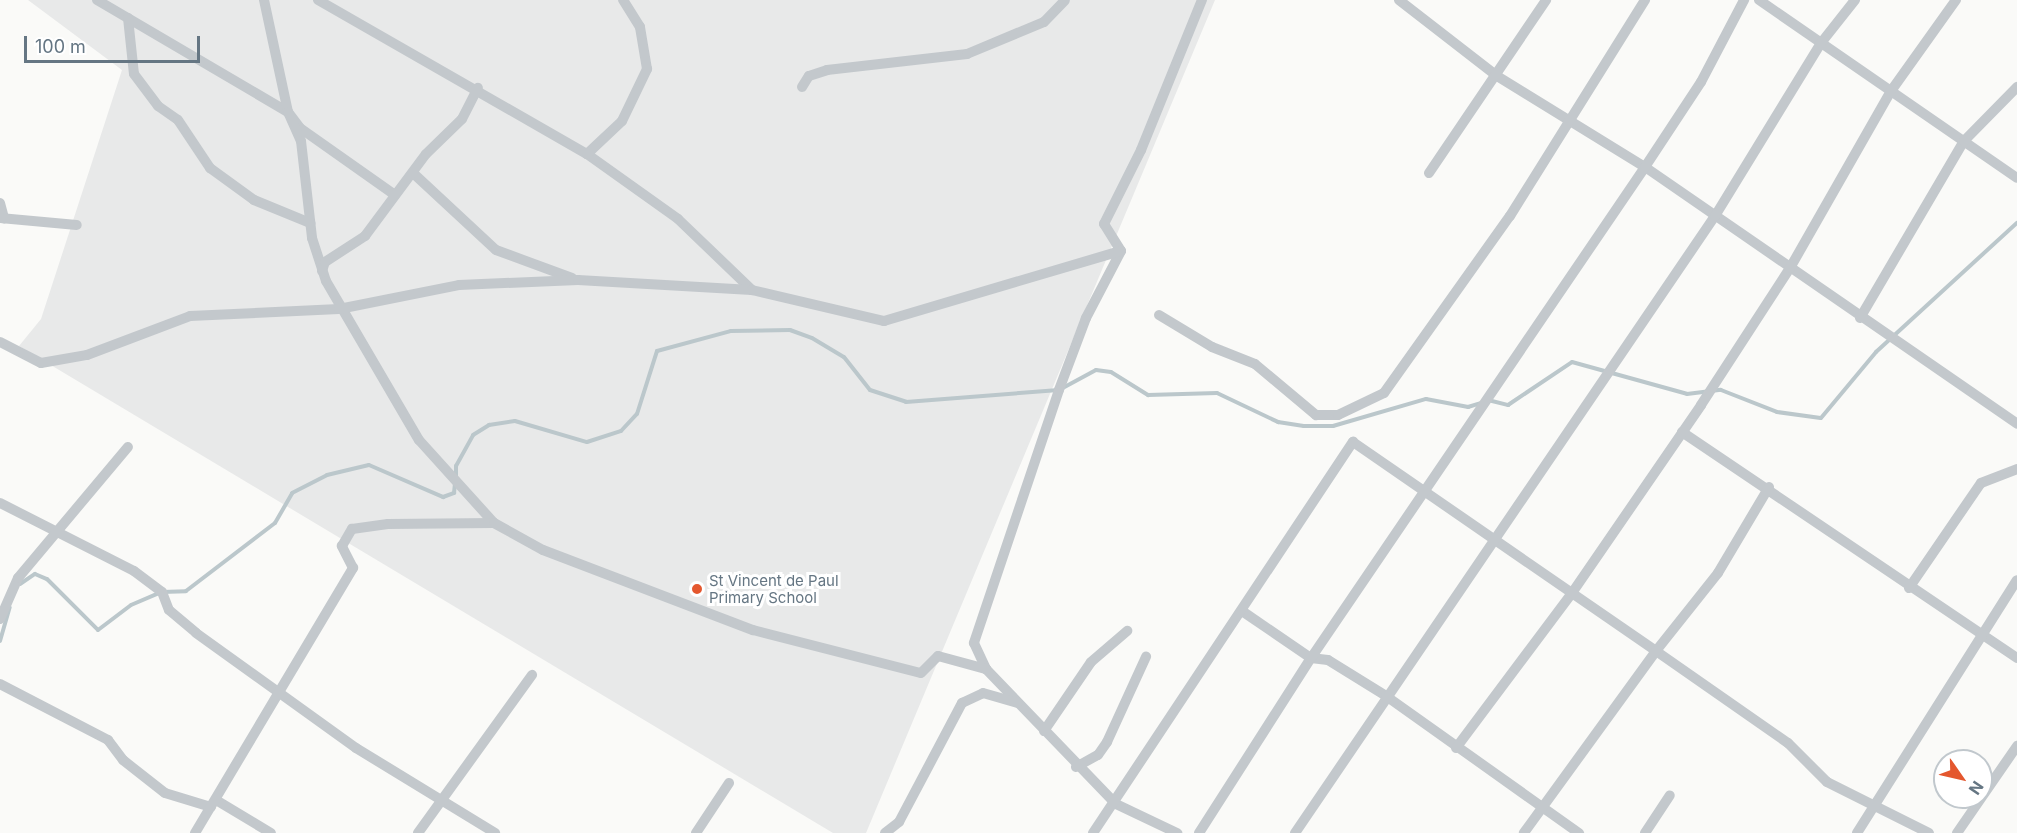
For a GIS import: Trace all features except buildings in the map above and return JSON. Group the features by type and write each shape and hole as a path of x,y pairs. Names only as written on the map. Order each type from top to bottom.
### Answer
{"street":[{"path":"97,0 288,112 300,128 396,195"},
{"path":"264,0 288,112 300,141 310,223 322,271 339,309 419,440 494,523 543,550 753,630 921,673 938,656 986,669"},
{"path":"318,0 368,33 478,88 587,154 678,219 752,290"},
{"path":"587,154 622,122 647,69 640,27 623,0"},
{"path":"802,87 809,76 827,70 967,54 1044,22 1065,0"},
{"path":"1121,251 1104,224 1141,150 1203,0"},
{"path":"1399,0 1497,76 1570,124 1645,167 1860,318 2017,424"},
{"path":"1429,173 1497,76 1546,0"},
{"path":"1159,315 1212,347 1255,364 1316,415 1352,410 1384,393 1570,124 1645,0"},
{"path":"1199,833 1311,658 1426,492 1701,82 1744,0"},
{"path":"1759,0 2017,178"},
{"path":"1295,833 1386,696 1715,216 1821,43 1855,0"},
{"path":"1455,748 1572,593 1682,432 1790,268 1891,91 1956,0"},
{"path":"128,18 134,74 158,106 178,120 210,168 254,200 310,223"},
{"path":"1860,318 1964,141 2017,87"},
{"path":"322,271 325,262 365,236 412,173 462,119 478,88"},
{"path":"412,173 496,250 578,280"},
{"path":"0,203 2,218 77,225"},
{"path":"0,342 41,363 87,355 190,316 339,309 459,285 578,280 752,290 884,321 1121,251"},
{"path":"1121,251 1086,318 1059,390 977,633 975,651 986,669 1076,767 1116,804 1177,833"},
{"path":"1682,432 1769,487 1910,587 2017,658"},
{"path":"1092,833 1116,804 1353,442 1788,743 1827,782 1929,833"},
{"path":"0,619 18,578 61,530 128,447"},
{"path":"1910,587 1981,483 2017,469"},
{"path":"1524,833 1656,651 1718,573 1769,487"},
{"path":"0,503 61,530 134,571 162,592 169,610 356,748 495,833"},
{"path":"195,833 353,568 342,546 352,530 388,524 494,523"},
{"path":"1857,833 1878,806 1981,634 2017,580"},
{"path":"1242,611 1311,658 1328,660 1386,696 1455,748 1579,833"},
{"path":"1044,731 1091,662 1127,632"},
{"path":"1076,767 1098,755 1107,742 1146,657"},
{"path":"418,833 445,801 532,675"},
{"path":"0,684 108,740 123,760 165,793 213,804 271,833"},
{"path":"885,833 899,822 962,703 983,693 1018,703"},
{"path":"1957,833 2017,746"},
{"path":"696,833 729,783"},
{"path":"1645,833 1670,795"}],"shaded area":[{"name":"St Vincent de Paul Primary School","path":"28,0 1215,0 866,833 833,833 19,346 41,319 122,70"}],"waterway":[{"path":"1488,400 1508,405 1572,362 1687,394 1721,390 1777,412 1821,418 1876,352 2017,223"},
{"path":"456,476 456,466 473,435 489,425 515,421 587,442 621,431 637,414 657,351 731,331 790,330 812,338 844,357 870,390 906,402 1059,390 1096,370 1111,372 1148,395 1217,393 1278,422 1304,426 1333,426 1426,399 1468,407 1481,403"},
{"path":"20,584 35,574 47,579 98,630 131,605 162,592 186,591 275,523 292,493 327,475 369,465 443,497 454,493 455,484"},
{"path":"0,641 10,607"}],"place":[{"name":"St Vincent de Paul Primary School","path":"697,589"}]}
